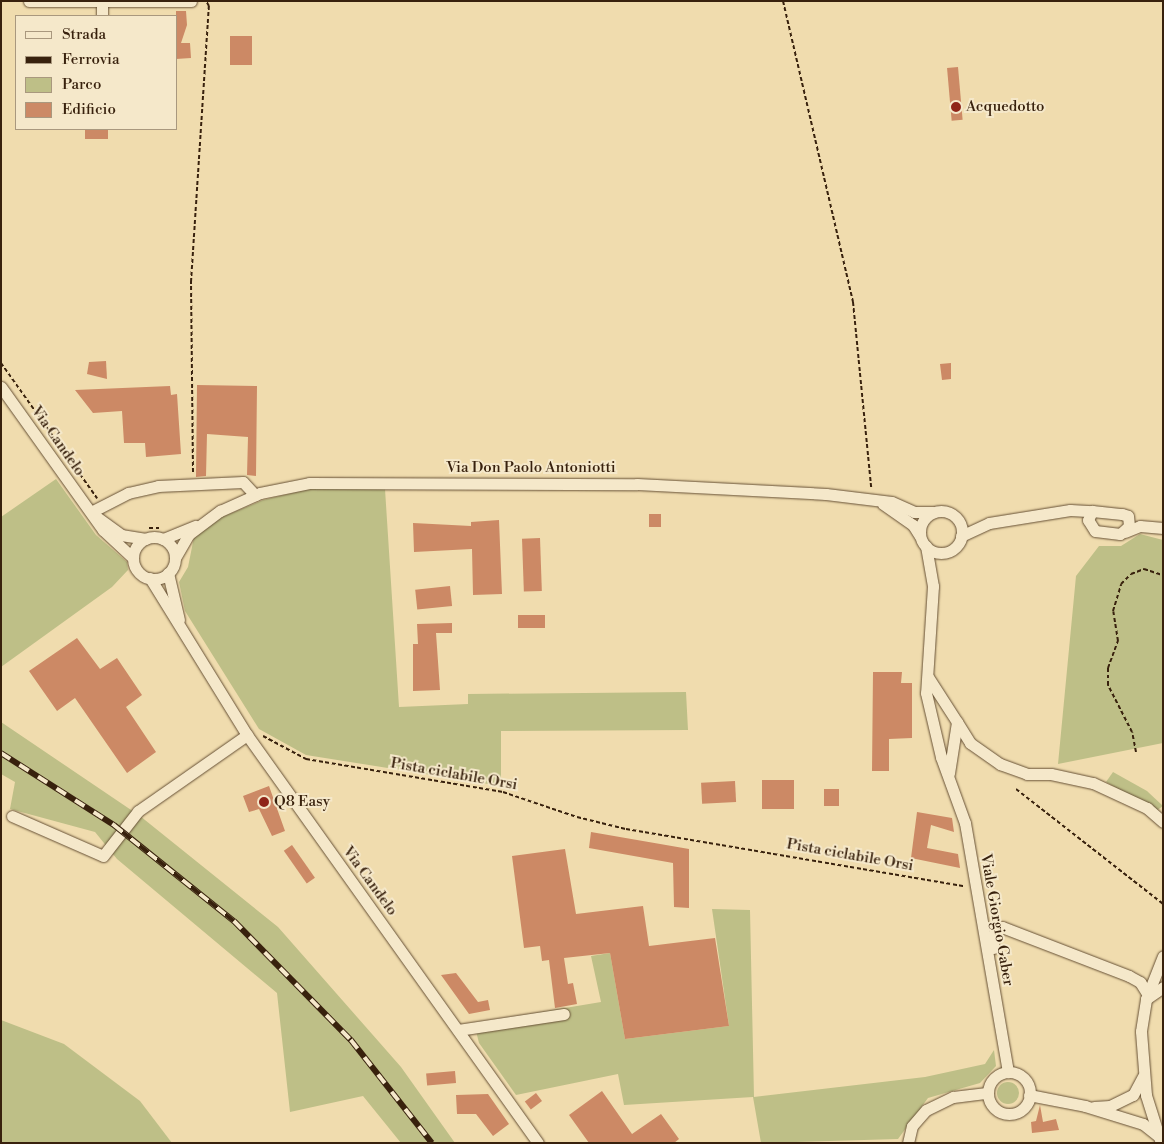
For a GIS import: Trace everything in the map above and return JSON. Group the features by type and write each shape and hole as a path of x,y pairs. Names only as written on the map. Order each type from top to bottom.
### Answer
{"street":[{"path":"29,1 191,1"},
{"path":"102,2 102,15"},
{"name":"Via Candelo","path":"1,387 103,530 134,558 140,573 150,578 184,634 538,1143"},
{"path":"91,512 128,493 193,484 249,482 255,495"},
{"name":"Via Don Paolo Antoniotti","path":"162,533 197,525 255,495 309,483 637,484 872,499 892,502 914,512 933,512"},
{"name":"Via Don Paolo Antoniotti","path":"872,499 908,521 923,541"},
{"path":"1089,525 1092,511"},
{"path":"961,536 989,524 1058,513 1092,511 1128,516 1163,527"},
{"name":"Via Candelo","path":"91,512 121,535 162,533"},
{"path":"954,515 960,524 961,536 956,546 947,552 923,541 924,519 933,512 954,515 989,524"},
{"path":"1058,513 1082,519 1089,525 1112,535 1140,526 1163,527"},
{"path":"1125,532 1130,521 1128,516"},
{"name":"Via Don Paolo Antoniotti","path":"168,573 175,558 197,525"},
{"path":"162,533 172,547 175,558"},
{"path":"134,558 143,534"},
{"name":"Viale Giorgio Gaber","path":"923,541 933,586 927,673 930,717 965,823 1008,1072"},
{"name":"Viale Giorgio Gaber","path":"933,586 947,552"},
{"path":"150,578 168,573"},
{"name":"Via Candelo","path":"168,573 173,603 184,634"},
{"name":"Viale Giorgio Gaber","path":"927,673 932,688 957,722 949,775"},
{"path":"957,722 970,743 1000,764 1027,774 1051,774 1093,783 1147,808 1163,822"},
{"path":"12,816 103,856 138,811 253,734"},
{"path":"990,962 994,933 1002,927 1136,979 1147,997"},
{"path":"1160,1140 1144,1074 1141,1030 1147,997 1163,956"},
{"path":"1147,997 1163,987"},
{"path":"458,1030 564,1014"},
{"path":"1008,1072 1022,1076 1030,1096 1018,1112 1004,1113 992,1106 988,1093 996,1076 1008,1072"},
{"path":"1085,1106 1110,1106 1133,1095 1144,1074"},
{"path":"908,1143 912,1126 926,1110 953,1097 988,1093"},
{"path":"1030,1096 1085,1106 1143,1124 1160,1140"}],"path":[{"path":"193,484 191,282 209,6 206,1"},
{"path":"782,1 853,302 872,499"},
{"path":"1,363 103,506"},
{"path":"143,534 162,533"},
{"path":"1136,752 1132,732 1108,685 1108,668 1118,641 1113,611 1121,584 1131,574 1144,569 1163,575"},
{"name":"Pista ciclabile Orsi","path":"253,734 306,759 503,792 577,817 626,828 976,887"},
{"path":"1016,788 1163,904"}],"green space":[{"path":"56,479 96,535 127,562 128,570 112,587 1,667 1,517"},
{"path":"309,489 385,489 399,707 468,704 468,694 686,692 688,730 501,731 501,786 306,755 259,729 185,611 179,582 188,567 194,537 222,517 263,500"},
{"path":"1140,534 1163,540 1163,743 1058,764 1076,576 1099,546 1121,546"},
{"path":"1,722 140,816 278,927 401,1067 455,1143 401,1143 363,1096 290,1112 277,993 117,859 95,832 10,809 15,782 1,774"},
{"path":"1113,772 1147,791 1163,806 1156,811 1106,782"},
{"path":"712,909 750,910 754,1097 925,1077 985,1064 994,1050 996,1066 980,1083 928,1098 898,1139 761,1143 753,1097 624,1105 618,1074 516,1095 479,1043 474,1023 601,1002 591,956 610,953 625,1039 729,1026"},
{"path":"1,1020 64,1044 140,1101 172,1143 1,1143"},
{"path":"1004,1082 1012,1082 1019,1089 1019,1097 1012,1104 1004,1104 997,1097 997,1089"}],"building":[{"path":"176,11 186,11 187,25 181,43 190,43 191,58 178,59 178,15 176,15"},
{"path":"230,36 252,36 252,65 230,65"},
{"path":"958,67 963,120 952,121 947,68"},
{"path":"85,130 108,130 108,139 85,139"},
{"path":"106,361 107,379 87,374 89,362"},
{"path":"951,363 951,379 942,380 940,364"},
{"path":"197,385 257,386 256,476 247,475 248,437 207,434 206,476 196,477"},
{"path":"170,386 171,395 177,394 181,454 146,457 145,443 124,443 122,411 93,413 75,390"},
{"path":"649,514 661,514 661,527 649,527"},
{"path":"499,520 502,594 473,595 472,549 414,552 413,523 471,526 471,522"},
{"path":"540,538 542,591 524,592 522,539"},
{"path":"450,586 452,606 417,610 415,590"},
{"path":"518,615 545,615 545,628 518,628"},
{"path":"452,623 452,633 436,633 440,690 413,691 413,644 418,644 417,624"},
{"path":"77,638 100,669 117,658 142,695 126,707 156,752 127,773 75,698 57,711 29,671"},
{"path":"873,672 902,672 901,683 912,683 912,738 889,739 889,771 872,771"},
{"path":"762,780 794,780 794,809 762,809"},
{"path":"735,781 736,802 702,804 701,783"},
{"path":"269,786 285,831 272,836 259,809 249,812 243,796"},
{"path":"824,789 839,789 839,806 824,806"},
{"path":"917,812 952,818 954,832 931,825 927,848 958,854 960,868 911,858"},
{"path":"591,832 689,849 689,908 674,907 673,863 589,848"},
{"path":"292,845 315,878 307,884 284,851"},
{"path":"565,849 576,914 643,906 649,946 715,938 729,1026 625,1039 610,953 564,958 568,984 573,983 577,1004 555,1008 549,960 542,961 540,946 524,948 512,856"},
{"path":"456,973 478,1002 488,1000 490,1010 469,1014 441,975"},
{"path":"455,1071 456,1083 427,1085 426,1074"},
{"path":"602,1091 632,1134 661,1114 679,1139 674,1143 589,1143 569,1115"},
{"path":"536,1093 542,1101 531,1109 525,1101"},
{"path":"488,1094 509,1124 493,1136 476,1114 457,1114 456,1095"},
{"path":"1040,1105 1043,1122 1056,1119 1059,1130 1032,1133 1031,1122 1036,1121"}],"railway":[{"path":"1,753 114,825 234,921 351,1040 432,1143"}],"place":[{"name":"Acquedotto","path":"956,107"},
{"name":"Q8 Easy","path":"264,802"}]}
